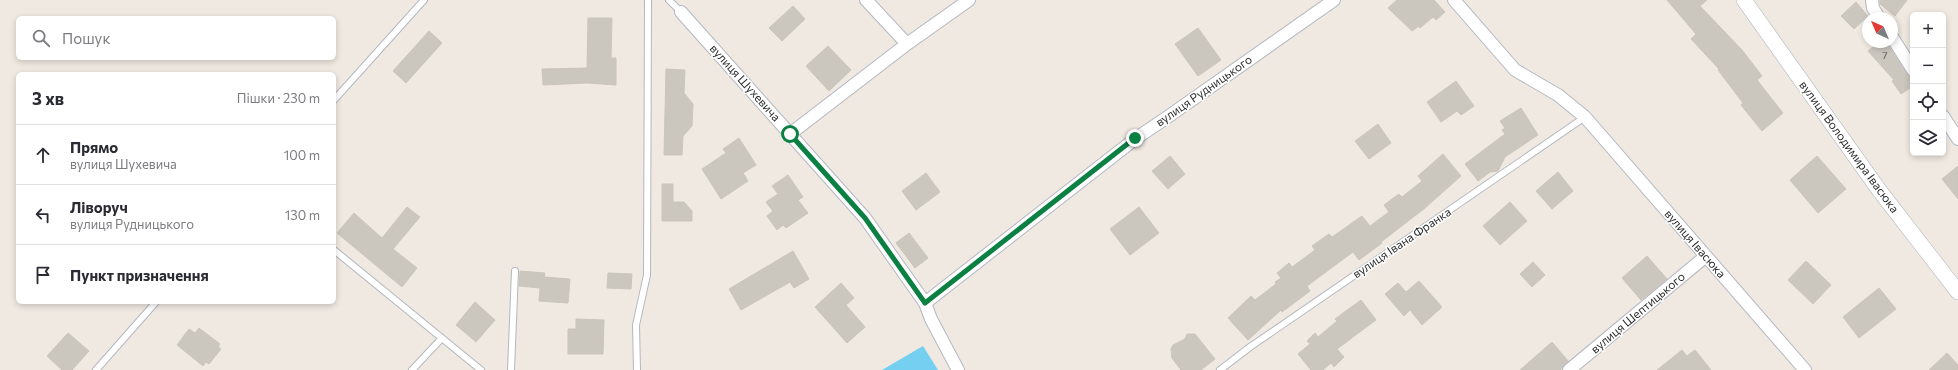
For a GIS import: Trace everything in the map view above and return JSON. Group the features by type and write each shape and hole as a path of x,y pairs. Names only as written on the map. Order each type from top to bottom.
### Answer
{"street":[{"path":"866,0 907,44"},
{"path":"790,134 907,44 969,0"},
{"name":"вулиця Рудницького","path":"925,303 1135,138 1169,116 1334,0"},
{"name":"вулиця Івасюка","path":"1454,0 1515,70 1558,95 1585,117 1805,370"},
{"name":"вулиця Володимира Івасюка","path":"1744,0 1879,190 1958,292"},
{"path":"1872,0 1873,8 1875,12"},
{"name":"вулиця Шухевича","path":"681,12 865,218 925,303 931,319 958,370"},
{"path":"1898,46 1910,65"},
{"path":"1946,120 1958,140"},
{"name":"вулиця Шептицького","path":"1569,370 1706,256"}],"lane":[{"path":"336,98 424,0"},
{"path":"637,370 636,325 647,275 648,0"},
{"path":"669,0 681,12"},
{"name":"вулиця Івана Франка","path":"1220,370 1250,347 1585,117"},
{"path":"336,252 481,370"},
{"path":"511,370 515,271"},
{"path":"96,370 154,304"},
{"path":"412,370 442,338"}],"water":[{"path":"923,346 938,370 882,370"}],"building":[{"path":"1397,0 1434,0 1445,12 1436,20 1433,17 1420,28 1419,26 1412,31 1388,8"},
{"path":"1667,0 1707,0 1700,6 1742,50 1762,76 1757,80 1783,113 1762,131 1741,105 1743,103 1718,70 1719,69 1691,39 1696,34"},
{"path":"1880,0 1907,0 1898,12 1890,12 1880,4"},
{"path":"1856,2 1865,12 1862,12 1862,22 1854,29 1841,16"},
{"path":"793,6 805,19 782,41 769,28"},
{"path":"588,18 612,18 611,58 616,58 616,85 587,83 543,85 542,69 587,68"},
{"path":"1198,28 1221,60 1198,76 1175,44"},
{"path":"429,31 442,43 406,83 393,71"},
{"path":"828,46 851,70 829,91 806,66"},
{"path":"1872,48 1890,48 1910,76 1910,88 1901,94 1892,81 1894,80 1868,51"},
{"path":"666,69 685,70 684,93 693,104 692,126 683,136 682,155 664,155"},
{"path":"1456,81 1474,106 1461,115 1457,111 1441,122 1427,102"},
{"path":"1521,108 1538,135 1505,157 1498,171 1490,172 1478,181 1465,164 1505,134 1502,130 1505,128 1500,121"},
{"path":"1378,124 1391,143 1369,159 1355,141"},
{"path":"739,138 756,165 743,173 748,181 721,199 702,169 726,153 723,149"},
{"path":"1443,154 1461,176 1425,208 1381,242 1382,243 1359,260 1353,252 1307,286 1310,291 1282,312 1281,310 1248,340 1228,318 1251,296 1255,300 1276,284 1275,282 1281,278 1277,273 1289,263 1292,267 1315,250 1312,246 1329,234 1332,237 1362,216 1370,226 1389,212 1384,205 1399,194 1402,197 1422,181 1418,176"},
{"path":"1170,156 1185,174 1168,189 1152,171"},
{"path":"1817,156 1846,189 1818,213 1790,180"},
{"path":"1958,166 1958,199 1942,179"},
{"path":"1558,172 1573,191 1552,209 1536,191"},
{"path":"926,173 940,192 916,210 902,191"},
{"path":"788,175 803,197 798,200 808,213 786,228 783,225 777,230 767,216 773,211 766,202 778,194 772,186"},
{"path":"662,184 673,184 673,202 684,202 692,211 692,221 662,221"},
{"path":"1510,202 1527,221 1500,245 1483,226"},
{"path":"407,207 420,217 393,249 417,268 402,287 337,233 354,213 382,238"},
{"path":"1139,207 1159,233 1130,255 1110,229"},
{"path":"909,233 928,258 915,268 896,243"},
{"path":"793,251 809,279 794,288 790,282 741,310 729,289"},
{"path":"1647,256 1667,279 1641,300 1622,278"},
{"path":"1806,261 1831,285 1813,304 1788,280"},
{"path":"1533,262 1545,275 1532,287 1520,274"},
{"path":"520,271 545,273 544,277 570,279 568,303 539,301 540,288 519,286"},
{"path":"608,273 632,274 631,289 607,288"},
{"path":"1419,281 1442,307 1422,325 1410,310 1404,316 1385,294 1398,283 1406,292"},
{"path":"841,283 854,298 846,305 865,327 847,343 815,307"},
{"path":"1879,288 1896,309 1859,338 1843,317"},
{"path":"1361,300 1376,320 1337,349 1344,357 1334,367 1331,363 1323,370 1311,370 1298,354 1310,344 1307,341 1315,333 1318,337 1337,321 1335,319"},
{"path":"475,302 495,320 476,342 456,325"},
{"path":"576,319 604,320 603,354 568,354 568,329 576,329"},
{"path":"199,328 220,344 218,347 221,349 209,364 206,362 203,366 177,345 189,329 195,333"},
{"path":"68,333 89,351 72,370 62,370 47,356"},
{"path":"1187,334 1195,334 1215,359 1201,370 1181,370 1172,358 1171,349 1173,345 1185,339"},
{"path":"1552,342 1568,361 1560,370 1520,370"},
{"path":"1682,350 1687,356 1695,350 1711,370 1657,370"},
{"path":"1947,353 1958,365 1958,370 1929,370"}],"route":[{"path":"790,134 865,218 925,303 1135,138"}]}
